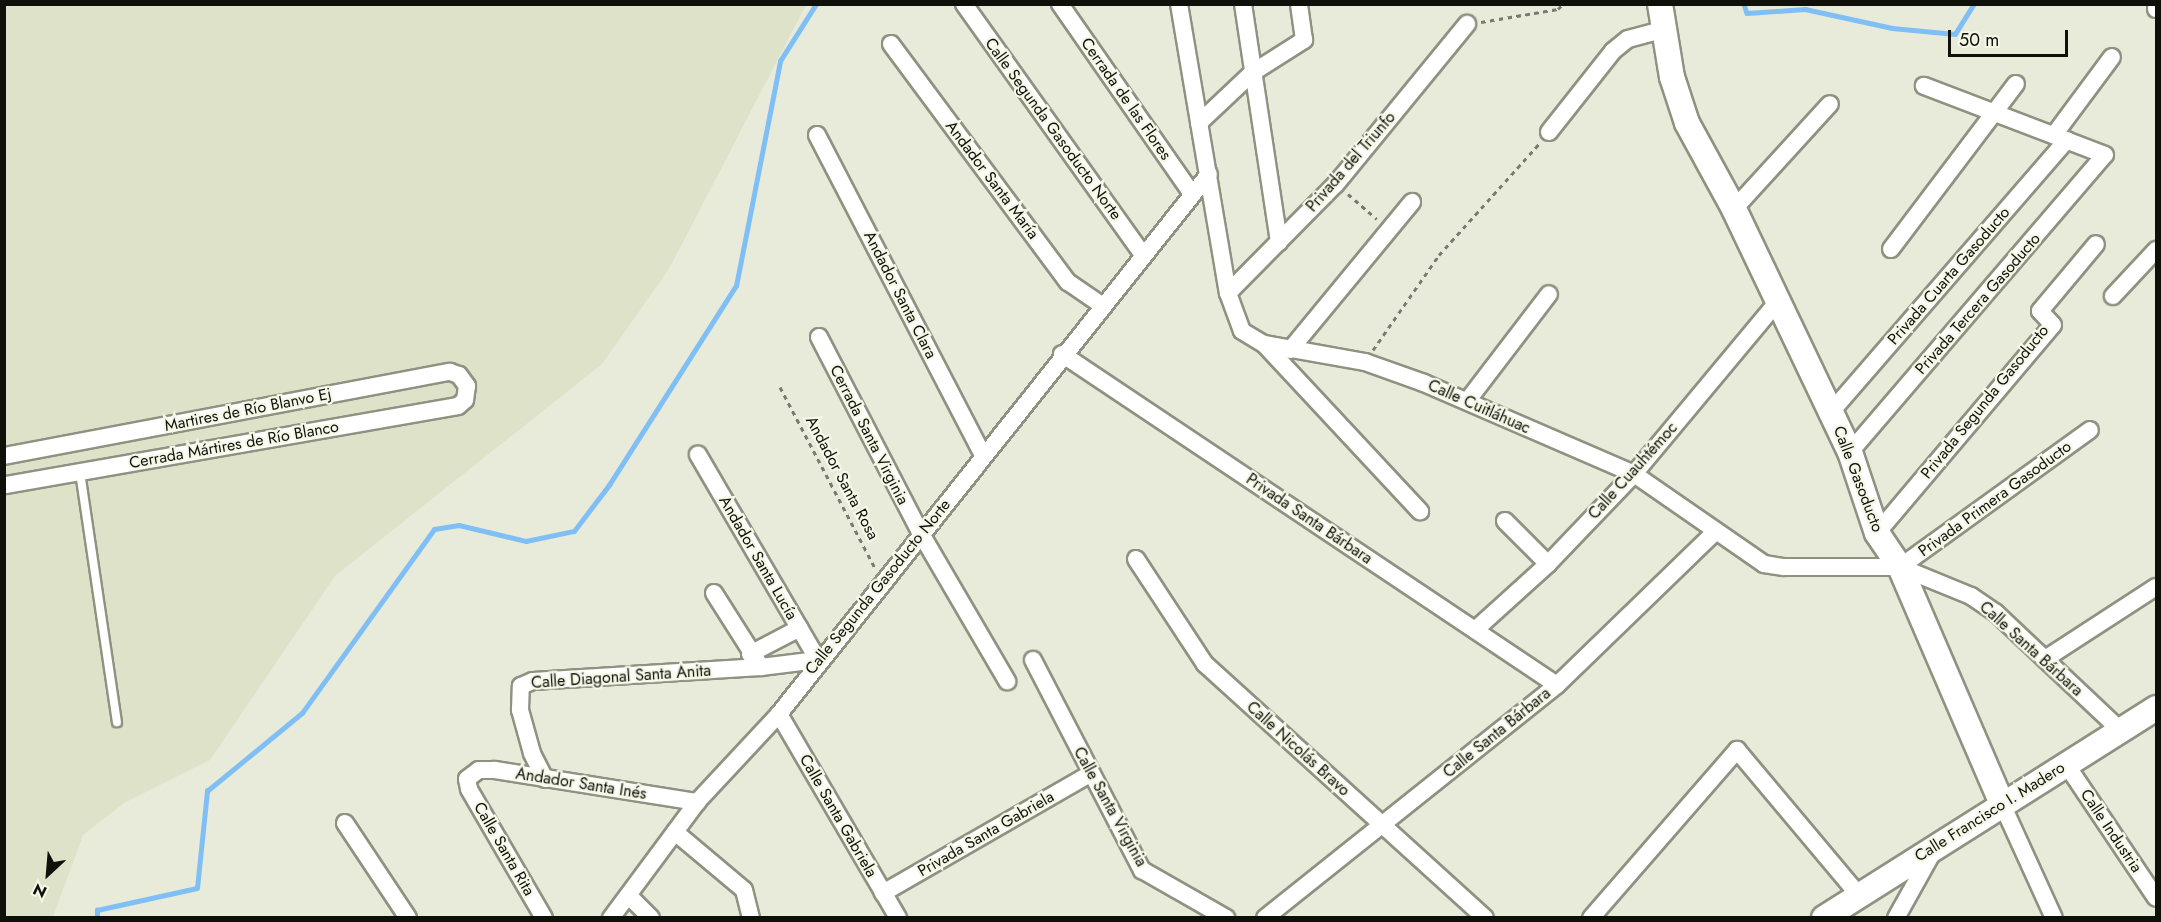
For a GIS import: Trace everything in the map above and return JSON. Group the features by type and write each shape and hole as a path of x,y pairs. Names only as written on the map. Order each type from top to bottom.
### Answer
{"street":[{"name":"Calle Segunda Gasoducto Norte","path":"964,4 1142,254"},
{"name":"Cerrada de las Flores","path":"1060,4 1192,194"},
{"name":"Calle Cuitláhuac","path":"1179,4 1228,293 1242,331 1264,344 1365,362 1468,400 1634,474 1764,564 1900,567"},
{"path":"1242,4 1279,242"},
{"path":"1199,123 1252,73 1304,40 1299,4"},
{"name":"Calle Gasoducto","path":"1660,4 1662,30 1687,123 1734,209 1850,452 1877,533 1900,567 2002,804 2054,918"},
{"name":"Privada del Triunfo","path":"1228,293 1336,184 1467,24"},
{"path":"1549,132 1613,51 1628,39 1662,30"},
{"name":"Andador Santa María","path":"891,44 1068,282 1103,306"},
{"name":"Privada Cuarta Gasoducto","path":"1831,412 2061,138 2112,57"},
{"path":"1891,249 1996,114 2016,84"},
{"path":"1924,86 2061,138"},
{"path":"1734,209 1830,104"},
{"name":"Andador Santa Clara","path":"817,135 983,455"},
{"name":"Privada Tercera Gasoducto","path":"1850,452 2105,155 2061,138"},
{"name":"Calle Segunda Gasoducto Norte","path":"612,918 697,802 779,714 818,660 1062,354 1103,306 1142,254 1209,174"},
{"path":"1290,350 1388,228 1412,202"},
{"name":"Privada Segunda Gasoducto","path":"1877,533 2053,325 2040,311 2096,244"},
{"path":"2113,296 2157,250"},
{"path":"1468,400 1549,294"},
{"name":"Calle Cuauhtémoc","path":"1475,630 1548,564 1634,474 1779,300"},
{"name":"Cerrada Santa Virginia","path":"819,337 920,532"},
{"path":"1264,344 1420,511"},
{"name":"Privada Santa Bárbara","path":"1062,354 1557,685"},
{"name":"Martires de Río Blanvo Ej","path":"4,456 450,372 459,375 467,386 463,403"},
{"name":"Cerrada Mártires de Río Blanco","path":"4,485 463,403"},
{"name":"Privada Primera Gasoducto","path":"1900,567 2090,430"},
{"path":"36,450 43,478"},
{"name":"Andador Santa Lucía","path":"698,455 818,660"},
{"path":"1504,521 1548,564"},
{"name":"Calle Santa Bárbara","path":"1265,918 1557,685 1715,531"},
{"path":"920,532 1007,681"},
{"name":"Calle Nicolás Bravo","path":"1136,559 1205,664 1485,918"},
{"name":"Calle Santa Bárbara","path":"1900,567 1971,596 2045,659 2120,730"},
{"path":"2045,659 2157,586"},
{"path":"714,593 750,654 761,667"},
{"path":"750,654 800,628"},
{"name":"Calle Diagonal Santa Anita","path":"545,779 532,753 520,710 521,686 534,681 761,667 818,660"},
{"name":"Calle Santa Virginia","path":"1033,660 1090,774 1142,870 1226,918"},
{"name":"Calle Francisco I. Madero","path":"1824,918 1858,894 2157,708"},
{"name":"Calle Santa Gabriela","path":"779,714 898,918"},
{"path":"1590,918 1737,750 1858,894"},
{"name":"Calle Industria","path":"2066,764 2155,892"},
{"name":"Andador Santa Inés","path":"467,779 479,771 495,770 697,802"},
{"name":"Privada Santa Gabriela","path":"883,893 1090,774"},
{"name":"Calle Santa Rita","path":"467,779 469,789 544,918"},
{"path":"345,823 408,918"},
{"path":"675,831 744,890 751,918"},
{"path":"1896,918 1939,843"},
{"path":"629,896 651,918"}],"lane":[{"path":"80,472 117,722"}],"path":[{"path":"1467,24 1558,9 1563,4"},
{"path":"1365,362 1439,255 1549,132"},
{"path":"1336,184 1388,228"},
{"name":"Andador Santa Rosa","path":"780,387 882,581"}],"shaded area":[{"path":"5,5 806,5 669,269 602,364 335,576 210,760 124,803 83,835 53,917 5,918"}],"waterway":[{"path":"97,918 97,910 197,888 207,791 302,713 434,529 459,525 526,541 574,531 609,485 736,286 780,61 816,4"},
{"path":"1744,4 1747,13 1805,9 1892,28 1955,34 1974,4"}]}
